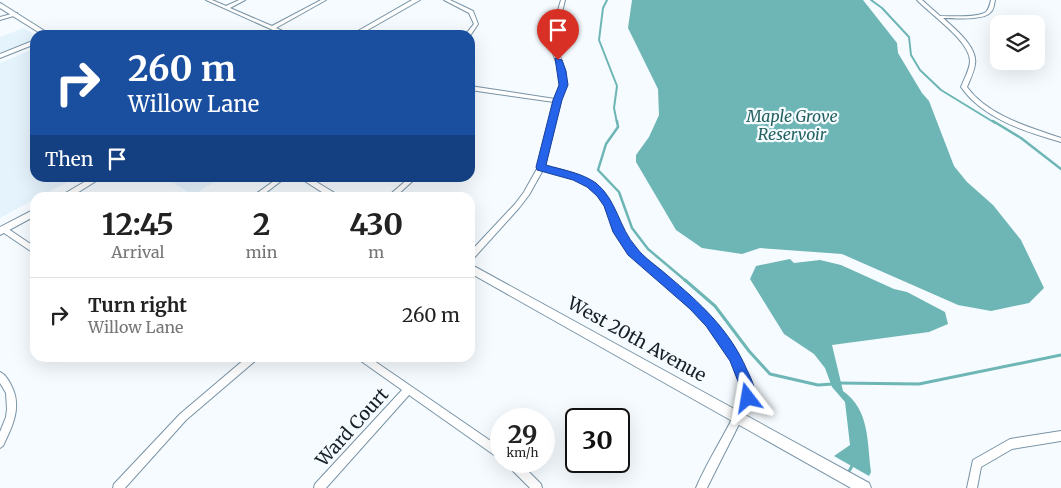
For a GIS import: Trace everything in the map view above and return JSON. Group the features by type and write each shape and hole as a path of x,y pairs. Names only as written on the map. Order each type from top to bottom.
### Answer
{"street":[{"path":"208,0 277,30"},
{"path":"226,8 243,0"},
{"path":"272,28 324,0"},
{"path":"363,30 417,0"},
{"path":"446,0 471,12 476,24 472,30"},
{"path":"475,251 527,193 541,167 557,100 563,85 562,71 552,41 563,0"},
{"path":"919,0 956,34 972,53 973,61 964,87 967,94 1013,123 1061,140"},
{"path":"937,17 981,15 990,10 993,0"},
{"path":"0,5 40,30"},
{"path":"0,19 15,14"},
{"path":"0,56 30,44"},
{"path":"475,89 557,100"},
{"path":"541,167 576,177 591,184 609,205 618,232 632,252 711,322 735,358 746,384 748,398 701,488"},
{"path":"72,192 90,182"},
{"path":"262,192 276,182"},
{"path":"311,182 328,192"},
{"path":"396,192 408,182"},
{"path":"30,215 2,230 30,248"},
{"name":"West 20th Avenue","path":"475,271 864,488"},
{"path":"118,488 183,417 247,362"},
{"path":"370,362 490,446"},
{"path":"0,376 8,385 13,403 8,428 0,443"},
{"name":"Ward Court","path":"319,488 409,389"},
{"path":"972,488 977,464 1010,444 1061,436"},
{"path":"523,473 537,488"}],"shaded area":[{"path":"24,28 30,32 30,42 0,54 0,37"},
{"path":"30,50 30,182 67,182 48,192 30,192 30,202 0,218 0,63"},
{"path":"172,182 214,182 198,192 188,192"}],"water":[{"name":"Maple Grove Reservoir","path":"632,0 863,0 897,43 898,53 922,93 929,101 954,166 967,182 993,205 1021,240 1044,288 1029,303 991,311 958,305 842,254 760,248 742,254 702,248 676,230 636,162 636,155 649,137 659,115 658,89 628,28"},
{"path":"790,259 794,263 820,260 841,265 894,289 907,292 945,312 948,324 929,332 832,345 843,391 858,407 866,427 871,472 869,476 834,456 850,445 845,402 832,387 825,368 814,354 784,334 750,279 756,266"}],"waterway":[{"path":"607,0 603,8 599,40 617,86 614,108 617,123"},
{"path":"871,0 882,8 909,37 911,55 920,70 941,90 995,123"},
{"path":"617,121 618,127 606,144 598,170 619,192 632,228 648,249 686,281"},
{"path":"993,121 1021,138 1061,169"},
{"path":"685,280 715,306 749,351 770,374 818,385 833,384"},
{"path":"838,383 919,384 1061,355"},
{"path":"848,473 852,466"}],"route":[{"path":"558,60 562,71 563,85 557,100 541,167 576,177 591,184 601,194 609,205 618,232 632,252 711,322 735,358 746,384 748,398"}]}
